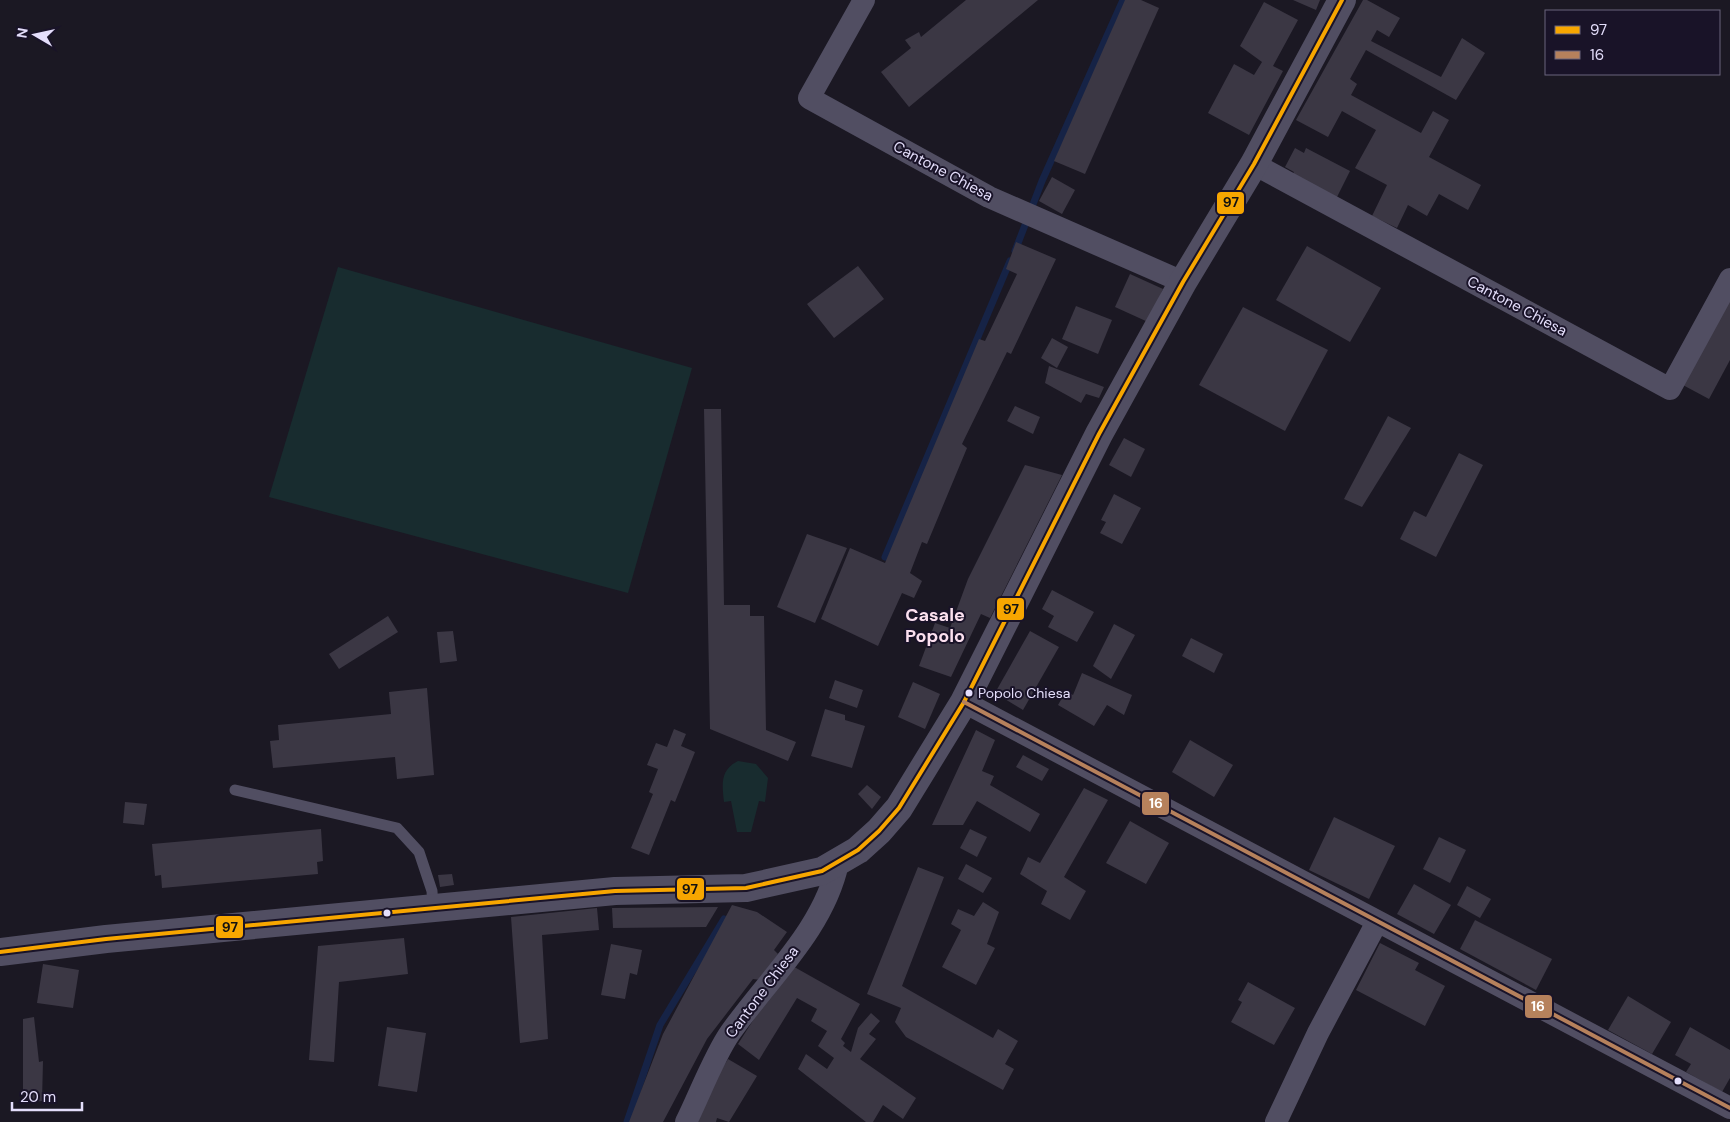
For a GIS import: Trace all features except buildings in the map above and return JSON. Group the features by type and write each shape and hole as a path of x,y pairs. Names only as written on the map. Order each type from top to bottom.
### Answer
{"street":[{"name":"Cantone Chiesa","path":"864,0 809,98 989,197 1183,282"},
{"path":"0,952 106,939 615,891 746,888 807,875 838,863 879,831 899,808 964,702 1098,434 1183,282 1254,164 1342,0"},
{"name":"Cantone Chiesa","path":"1254,164 1670,389 1730,279"},
{"path":"964,702 1730,1108"},
{"name":"Cantone Chiesa","path":"686,1122 729,1035 815,920 834,878 838,863"},
{"path":"1276,1122 1318,1033 1377,922"}],"lane":[{"path":"235,790 397,828 419,852 432,891 433,908"}],"green space":[{"path":"338,267 692,368 628,593 269,497"},
{"path":"738,761 756,764 768,778 765,802 759,801 751,832 737,832 731,801 724,802 723,783 725,773"}],"waterway":[{"path":"1015,251 1042,181 1123,0"},
{"path":"885,557 1010,261"},
{"path":"627,1122 660,1025 724,919"}],"transit line":[{"name":"97","path":"0,952 106,939 615,891 746,888 822,871 858,850 879,831 899,808 964,702 1099,434 1183,282 1254,164 1342,0"},
{"name":"16","path":"964,702 1730,1108"}],"place":[{"name":"Popolo Chiesa","path":"969,693"}],"district":[{"name":"Casale Popolo","path":"935,625"}]}
